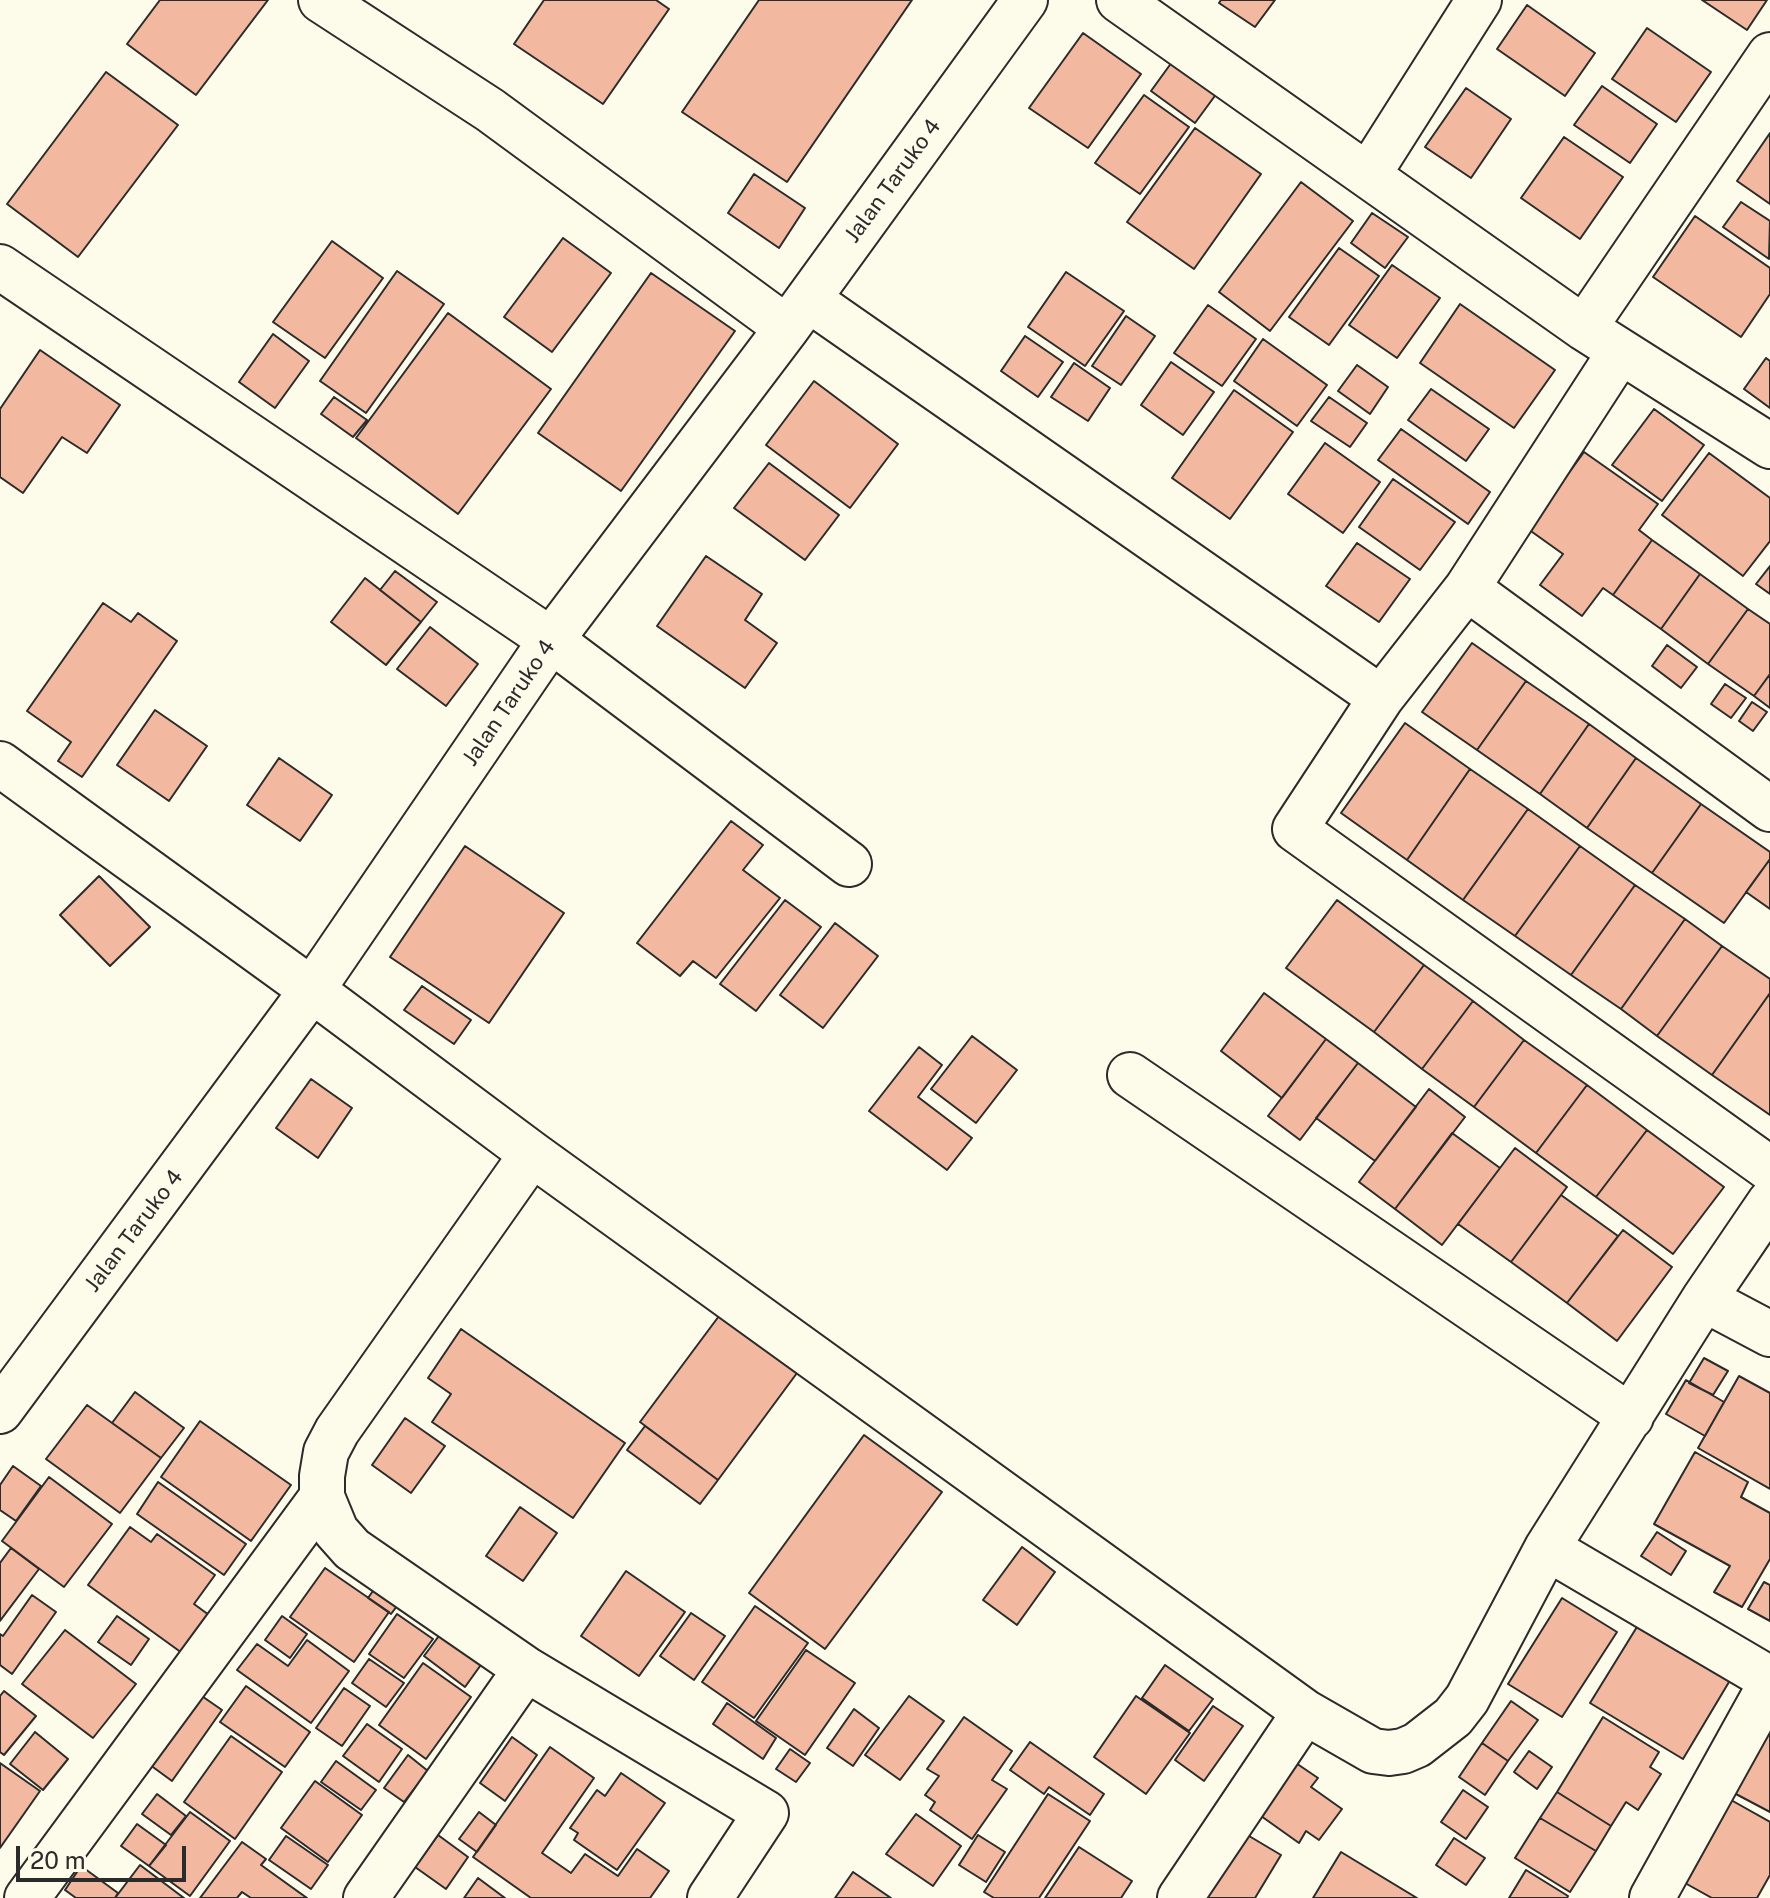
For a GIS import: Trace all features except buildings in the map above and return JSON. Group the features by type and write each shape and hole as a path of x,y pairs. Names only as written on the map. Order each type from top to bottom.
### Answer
{"street":[{"path":"321,0 1381,698"},
{"name":"Jalan Taruko 4","path":"0,1411 312,990 551,640 798,314 1025,0"},
{"path":"1119,0 1584,328 1770,446"},
{"path":"1368,175 1479,0"},
{"path":"1584,328 1770,55"},
{"path":"0,267 551,640 849,864"},
{"path":"1620,352 1467,588 1381,698 1295,829 1770,1169"},
{"path":"1467,588 1770,809"},
{"path":"0,764 532,1154 1305,1712 1373,1751 1389,1753 1417,1745 1453,1717 1467,1699 1547,1548 1704,1299 1770,1202"},
{"path":"1130,1075 1631,1417"},
{"path":"532,1154 337,1431 326,1452 322,1497 336,1531 352,1549 526,1669 766,1813 710,1898"},
{"path":"1704,1299 1770,1334"},
{"path":"27,1898 322,1497"},
{"path":"1547,1548 1770,1682 1652,1898"},
{"path":"366,1898 526,1669"},
{"path":"1180,1898 1305,1712"}]}
